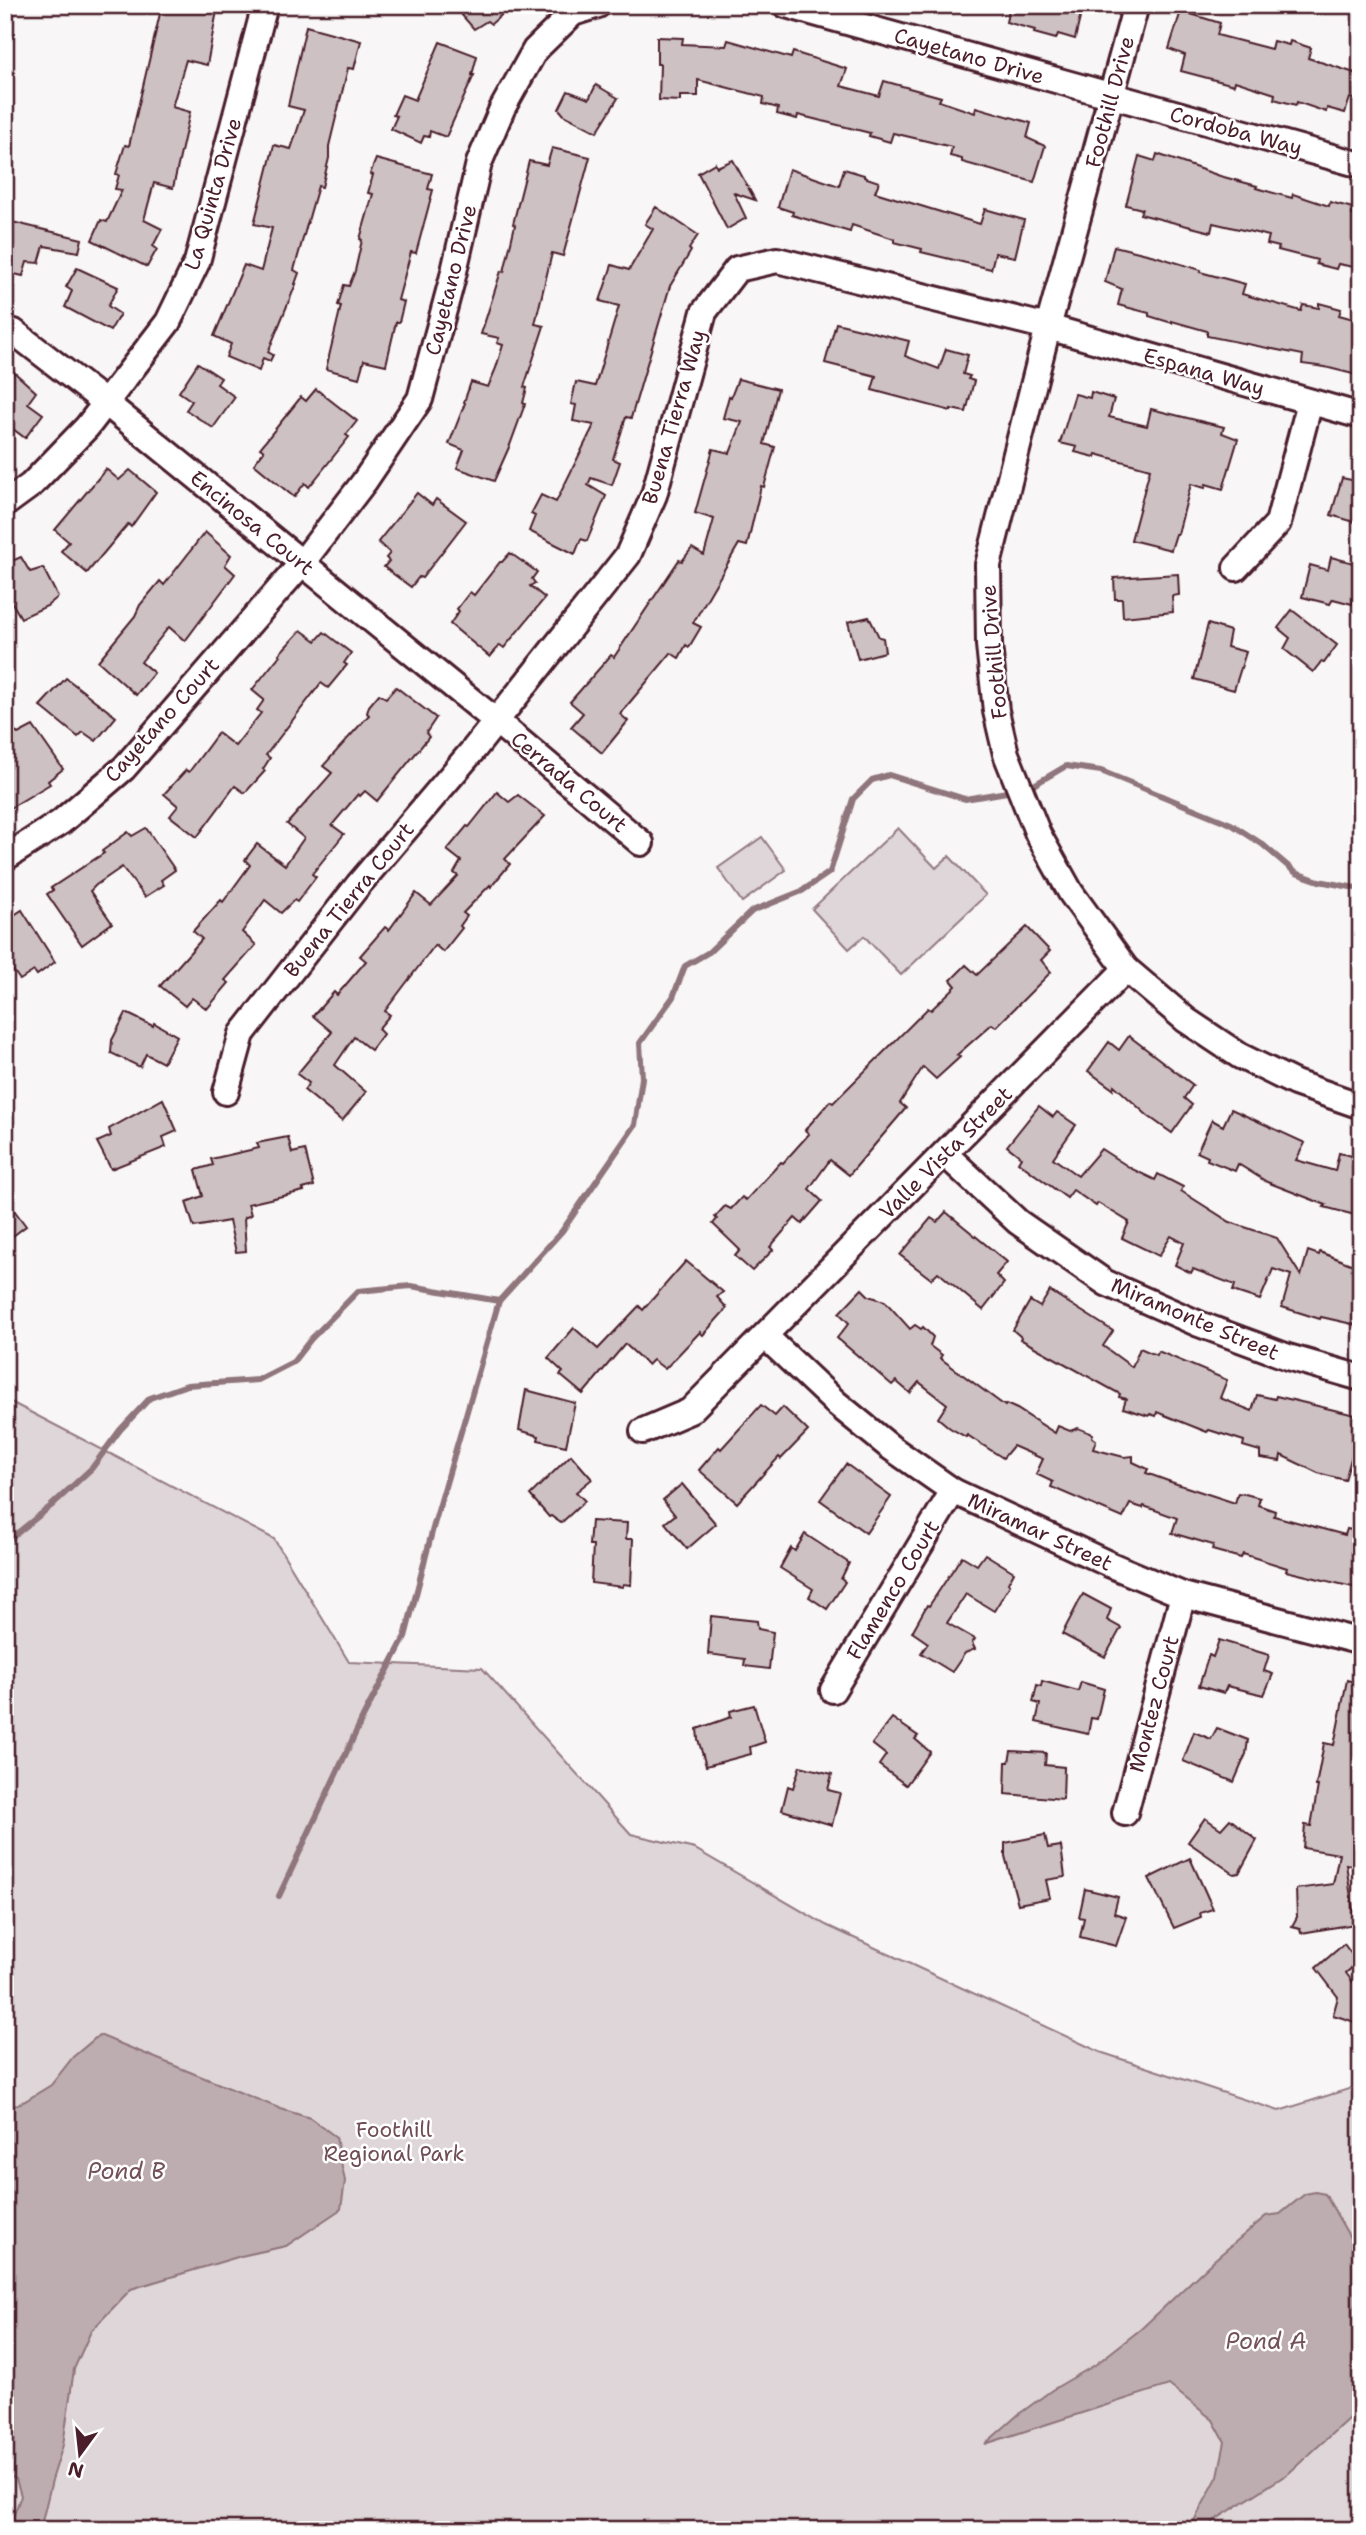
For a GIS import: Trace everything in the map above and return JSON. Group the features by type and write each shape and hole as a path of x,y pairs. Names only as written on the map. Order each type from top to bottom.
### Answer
{"street":[{"name":"La Quinta Drive","path":"5,504 32,485 87,427 168,322 197,262 265,5"},
{"name":"Cayetano Drive","path":"302,563 421,399 480,163 502,109 535,50 573,13 598,5"},
{"name":"Cayetano Drive","path":"786,5 1111,97"},
{"name":"Foothill Drive","path":"1136,5 1048,327 988,565 992,682 1006,754 1038,834 1071,893 1126,969 1186,1020 1240,1056 1295,1083 1361,1106"},
{"name":"Cordoba Way","path":"1111,97 1361,165"},
{"name":"Buena Tierra Way","path":"496,721 628,555 654,495 704,313 737,270 776,260 1048,327"},
{"name":"Espana Way","path":"1048,327 1361,416"},
{"name":"Encinosa Court","path":"5,330 14,332 106,403 496,721"},
{"path":"1236,568 1278,523 1310,401"},
{"name":"Cayetano Court","path":"5,858 61,822 124,768 302,563"},
{"name":"Cerrada Court","path":"496,721 641,843"},
{"name":"Buena Tierra Court","path":"226,1092 242,1034 359,884 496,721"},
{"name":"Valle Vista Street","path":"643,1431 690,1410 1126,969"},
{"name":"Miramonte Street","path":"945,1154 1018,1222 1106,1283 1212,1329 1288,1357 1361,1378"},
{"name":"Miramar Street","path":"765,1336 836,1403 890,1447 953,1491 1111,1566 1183,1595 1361,1642"},
{"name":"Flamenco Court","path":"833,1690 953,1491"},
{"name":"Montez Court","path":"1125,1813 1183,1595"}],"green space":[{"path":"898,828 936,868 949,856 986,895 901,975 864,936 849,949 812,909"},
{"path":"762,837 786,870 742,902 718,868"},
{"name":"Foothill Regional Park","path":"5,1399 274,1539 349,1662 482,1668 631,1834 695,1849 826,1925 1100,2052 1279,2111 1361,2085 1361,2530 5,2530"}],"water":[{"name":"Pond B","path":"99,2035 281,2109 310,2118 336,2137 345,2181 341,2209 286,2246 241,2256 131,2289 91,2331 74,2369 63,2445 40,2530 13,2530 13,2517 21,2496 16,2479 5,2474 5,2110 51,2085 73,2057"},
{"name":"Pond A","path":"1305,2194 1325,2194 1361,2257 1361,2407 1289,2473 1215,2520 1206,2530 1189,2530 1218,2476 1225,2442 1213,2420 1169,2385 985,2444 1019,2414 1052,2390 1095,2365 1141,2329 1213,2261 1266,2216 1280,2214"}],"building":[{"path":"162,5 218,5 207,65 186,60 172,107 190,112 173,188 154,183 144,220 162,229 153,246 157,249 147,267 92,240 101,220 107,222 122,190 115,189 119,175 116,174 125,145 129,146"},
{"path":"453,5 513,5 491,24 487,21 474,29"},
{"path":"1010,5 1083,5 1075,39 1058,34 1056,39 1006,22"},
{"path":"1181,11 1220,23 1217,35 1271,49 1273,41 1289,45 1290,41 1311,48 1308,58 1361,75 1361,101 1350,98 1345,113 1327,108 1326,112 1297,102 1296,105 1274,99 1275,94 1235,81 1234,85 1181,71 1185,55 1169,49"},
{"path":"306,26 361,41 354,69 348,68 322,187 318,186 294,270 299,273 296,284 268,352 273,355 270,361 263,358 259,371 226,357 231,344 214,336 244,265 261,271 272,228 254,224 274,145 291,149 304,110 288,106"},
{"path":"657,37 683,38 682,44 726,46 728,40 791,58 793,52 847,69 841,86 879,96 884,81 941,97 939,101 975,113 976,107 1031,123 1027,138 1045,146 1034,182 962,162 962,159 950,156 952,147 893,133 890,142 869,136 870,133 798,115 797,119 777,114 778,108 763,104 764,97 698,80 698,96 680,96 680,101 659,100 660,64 657,64"},
{"path":"440,42 477,56 474,75 446,137 430,131 429,137 424,136 421,143 391,129 397,116 393,115 402,95 415,100"},
{"path":"596,85 618,98 597,132 564,115 559,109 568,91 589,99"},
{"path":"552,148 590,157 563,256 552,253 535,324 544,326 524,387 527,388 523,403 525,404 494,481 457,468 464,450 449,444 471,382 488,387 496,368 503,345 497,343 499,338 481,334 501,271 504,272 529,161 547,165"},
{"path":"1157,154 1292,198 1293,194 1329,206 1330,202 1353,208 1352,215 1361,217 1361,239 1354,267 1338,264 1336,269 1316,264 1317,260 1278,250 1279,247 1267,244 1269,236 1213,223 1211,232 1140,214 1142,209 1126,205 1139,156 1155,161"},
{"path":"376,159 432,174 428,189 433,190 416,253 411,252 398,300 404,302 399,322 396,322 386,365 364,360 359,378 326,369 341,306 338,305 344,285 349,286 355,271 362,240 360,239 373,194 368,193 373,175 370,174"},
{"path":"733,160 755,200 734,193 746,218 727,229 698,173 715,163 717,167"},
{"path":"789,169 839,186 844,169 879,182 875,192 980,224 985,209 1024,220 1015,257 995,253 991,269 921,252 922,249 894,242 894,239 852,225 850,232 792,215 793,212 778,207"},
{"path":"656,207 698,235 670,286 631,418 626,417 613,459 620,462 612,485 591,478 588,485 606,496 587,541 581,539 575,554 529,531 535,516 531,514 541,495 556,502 594,425 573,421 576,405 571,404 576,382 595,386 619,306 600,301 612,265 629,270 653,229 645,224"},
{"path":"8,221 82,239 79,252 44,246 39,263 27,262 23,276 5,272 5,232"},
{"path":"1114,246 1245,284 1242,294 1301,311 1303,305 1319,308 1319,303 1341,309 1339,315 1361,321 1361,376 1302,364 1303,355 1207,336 1207,331 1172,323 1149,316 1149,313 1118,305 1122,289 1105,282"},
{"path":"77,268 118,287 108,306 120,314 110,331 65,307 72,291 66,287"},
{"path":"836,323 909,341 905,356 939,369 946,349 968,355 963,374 974,381 966,412 951,411 872,390 876,376 825,363"},
{"path":"198,363 221,378 217,384 235,397 213,428 186,410 192,401 179,392"},
{"path":"14,372 36,392 28,403 43,414 25,438 5,423 5,386"},
{"path":"738,379 778,389 764,444 775,447 764,487 761,486 747,546 739,544 693,623 701,627 689,647 686,645 679,658 671,653 620,714 628,721 602,753 571,727 583,713 570,702 611,655 614,657 679,560 682,561 692,548 704,555 714,519 695,513 713,449 730,453 742,422 723,418 729,396 731,397"},
{"path":"316,389 357,421 346,435 349,437 309,487 305,483 294,497 254,464 264,451 260,448 301,397 306,401"},
{"path":"1091,392 1114,399 1109,417 1147,426 1151,409 1224,427 1222,433 1238,439 1223,489 1206,484 1205,488 1191,484 1171,550 1131,540 1150,469 1096,454 1095,457 1075,452 1077,447 1060,443 1075,394 1090,398"},
{"path":"106,469 119,480 130,470 156,492 131,527 128,524 87,573 61,551 69,542 55,530"},
{"path":"1342,478 1361,482 1361,524 1331,515"},
{"path":"417,493 432,505 436,499 466,521 422,578 419,577 411,587 384,567 389,561 386,558 390,553 378,542"},
{"path":"205,532 231,555 225,565 235,574 185,641 169,627 141,662 154,673 136,695 98,661 135,616 140,605 160,581 164,585"},
{"path":"510,553 537,572 532,579 535,583 530,586 545,598 504,648 500,645 490,657 450,624 470,592 474,595"},
{"path":"21,557 30,572 43,568 58,597 47,606 21,618 5,591 5,564"},
{"path":"1331,557 1361,565 1361,575 1352,604 1333,599 1330,604 1302,597 1310,565 1328,570"},
{"path":"1178,574 1179,595 1172,596 1173,612 1123,617 1122,599 1115,599 1114,578"},
{"path":"1292,610 1337,645 1324,663 1321,662 1313,672 1284,649 1290,638 1278,628"},
{"path":"869,617 879,637 883,638 885,652 858,659 848,622"},
{"path":"1208,624 1230,631 1227,647 1246,652 1234,690 1194,679"},
{"path":"301,630 316,641 324,632 351,653 344,663 347,665 328,688 321,683 266,755 270,758 263,769 265,771 245,793 235,786 197,837 170,816 178,806 164,794 186,770 189,772 218,733 235,746 261,713 257,710 264,700 252,690"},
{"path":"66,678 116,717 96,741 83,732 78,737 40,706"},
{"path":"396,687 436,718 426,733 429,737 377,801 365,791 360,796 358,794 332,825 344,834 312,874 316,877 297,902 294,900 281,913 265,900 242,932 256,945 225,980 229,983 207,1009 192,998 185,1006 160,986 202,939 193,931 221,900 223,902 250,865 245,860 257,844 285,865 304,838 287,824 332,773 323,766 369,715 369,706 379,694 386,698"},
{"path":"5,721 18,734 33,726 63,769 48,781 50,784 5,811"},
{"path":"497,792 509,802 518,795 545,816 505,859 510,864 491,887 490,885 463,913 467,916 460,926 462,928 443,952 435,945 385,1011 390,1015 378,1029 383,1034 371,1050 354,1037 335,1065 366,1092 342,1121 304,1090 309,1083 297,1074 332,1032 313,1016 334,992 337,995 366,961 360,956 385,927 389,930 416,893 431,905 458,876 454,873 461,861 447,850"},
{"path":"146,828 175,870 161,880 164,885 145,897 122,867 96,885 90,891 112,923 82,945 47,894 53,890 51,888 104,853 102,851 128,832 132,836"},
{"path":"22,910 55,962 37,975 34,971 20,980 5,959 5,921"},
{"path":"1027,927 1050,951 1041,960 1051,972 996,1027 992,1024 957,1055 960,1057 936,1079 923,1067 900,1103 906,1108 849,1175 830,1160 809,1189 822,1201 802,1224 795,1218 770,1247 773,1250 752,1271 735,1256 740,1250 713,1224 717,1219 715,1217 725,1206 731,1209 742,1197 746,1200 781,1162 783,1163 809,1134 805,1130 830,1101 833,1103 928,1008 931,1010 956,986 951,980 966,965 977,975"},
{"path":"126,1013 153,1026 154,1023 177,1036 163,1063 146,1054 140,1067 111,1053 112,1040"},
{"path":"1129,1036 1193,1085 1184,1098 1192,1105 1172,1133 1148,1116 1114,1085 1113,1089 1088,1071 1109,1042 1119,1050"},
{"path":"163,1099 177,1131 163,1137 166,1147 111,1169 97,1142 111,1136 109,1129"},
{"path":"1039,1106 1053,1117 1057,1112 1076,1125 1053,1158 1078,1176 1101,1149 1155,1180 1158,1174 1183,1187 1181,1191 1230,1222 1277,1238 1301,1276 1308,1251 1319,1255 1320,1252 1361,1268 1361,1326 1321,1317 1320,1319 1282,1307 1291,1275 1273,1269 1260,1300 1233,1291 1235,1285 1193,1269 1191,1273 1175,1265 1184,1243 1171,1236 1159,1256 1122,1238 1129,1222 1098,1203 1096,1206 1073,1190 1067,1198 1018,1162 1021,1157 1007,1146"},
{"path":"1231,1109 1305,1143 1296,1160 1335,1171 1339,1153 1361,1158 1361,1192 1355,1215 1324,1207 1326,1205 1267,1182 1238,1164 1235,1171 1207,1160 1208,1157 1197,1152 1212,1120 1223,1126"},
{"path":"288,1137 292,1153 305,1150 314,1186 303,1189 304,1191 248,1204 251,1215 244,1218 246,1251 236,1252 229,1221 194,1227 186,1202 203,1196 196,1170 213,1165 211,1159 259,1148 257,1143"},
{"path":"5,1198 26,1226 5,1242"},
{"path":"946,1212 1007,1262 996,1275 1004,1283 983,1310 938,1272 931,1279 900,1255 931,1218 937,1222"},
{"path":"686,1261 723,1292 717,1297 727,1308 703,1335 700,1332 665,1369 653,1360 648,1365 625,1344 583,1394 560,1375 563,1372 548,1358 574,1328 598,1349 639,1306 643,1310"},
{"path":"862,1289 869,1296 885,1301 910,1329 915,1325 921,1329 923,1327 933,1337 930,1346 942,1355 940,1358 1005,1406 1006,1404 1017,1409 1055,1433 1058,1426 1070,1431 1078,1428 1093,1434 1092,1437 1096,1440 1093,1449 1124,1457 1133,1456 1133,1462 1148,1469 1146,1473 1235,1503 1238,1493 1260,1498 1258,1505 1275,1511 1274,1516 1345,1535 1347,1529 1361,1532 1361,1589 1286,1571 1287,1568 1243,1554 1241,1558 1212,1550 1213,1545 1172,1533 1177,1518 1144,1506 1143,1508 1130,1504 1123,1518 1051,1487 1053,1482 1036,1474 1043,1459 1013,1446 1003,1458 967,1435 966,1437 950,1428 938,1418 947,1404 919,1382 910,1393 896,1381 892,1385 837,1338 849,1323 839,1313"},
{"path":"1050,1291 1113,1331 1103,1346 1132,1367 1140,1348 1156,1355 1158,1351 1227,1380 1220,1398 1252,1411 1257,1395 1275,1399 1276,1396 1355,1415 1352,1432 1358,1434 1345,1480 1318,1473 1281,1455 1280,1461 1260,1458 1260,1451 1243,1446 1244,1441 1209,1430 1207,1432 1157,1412 1156,1416 1149,1416 1123,1408 1126,1399 1119,1397 1120,1394 1020,1339 1013,1330 1030,1301 1040,1307"},
{"path":"526,1390 575,1403 566,1446 538,1440 539,1436 519,1430"},
{"path":"761,1405 775,1416 783,1407 808,1431 781,1459 779,1457 737,1503 699,1470"},
{"path":"571,1455 592,1479 576,1492 585,1501 561,1523 549,1517 530,1495"},
{"path":"846,1464 891,1497 866,1533 820,1500"},
{"path":"682,1484 716,1524 687,1549 665,1523 675,1515 663,1500"},
{"path":"591,1521 627,1523 626,1539 633,1539 631,1585 623,1584 622,1587 591,1583"},
{"path":"805,1534 849,1563 841,1579 845,1582 827,1609 809,1597 813,1589 780,1568 791,1548 795,1551"},
{"path":"985,1554 1014,1572 1008,1583 1010,1585 994,1611 966,1594 947,1623 975,1639 972,1643 975,1649 965,1653 952,1672 921,1653 928,1643 912,1632 927,1605 929,1606 962,1556 977,1565"},
{"path":"1083,1594 1111,1609 1107,1620 1121,1628 1105,1657 1062,1634"},
{"path":"711,1616 757,1621 758,1629 773,1632 769,1669 744,1666 745,1659 708,1654"},
{"path":"1219,1640 1269,1655 1264,1671 1273,1674 1264,1695 1227,1686 1224,1693 1199,1686 1209,1655 1213,1657"},
{"path":"1347,1680 1361,1684 1361,1746 1358,1763 1361,1764 1361,1867 1346,1864 1355,1924 1301,1933 1300,1928 1292,1926 1297,1917 1296,1889 1333,1884 1339,1854 1303,1848 1305,1825 1311,1826 1324,1743 1334,1745"},
{"path":"1042,1681 1078,1691 1081,1682 1104,1689 1097,1719 1091,1718 1088,1734 1036,1722 1040,1704 1033,1702 1037,1685 1041,1686"},
{"path":"754,1705 765,1742 750,1747 751,1754 706,1766 697,1729 731,1717 730,1711"},
{"path":"892,1718 918,1736 915,1739 930,1752 906,1785 879,1765 886,1755 872,1744"},
{"path":"1217,1728 1248,1740 1246,1754 1234,1782 1183,1761 1194,1732 1211,1739"},
{"path":"1011,1751 1046,1753 1045,1765 1064,1767 1063,1799 1005,1794 1006,1762 1009,1762"},
{"path":"800,1766 832,1774 828,1790 840,1793 832,1825 782,1810 788,1786 793,1788"},
{"path":"1205,1818 1221,1829 1230,1819 1257,1840 1239,1873 1234,1874 1188,1842"},
{"path":"1045,1835 1048,1848 1061,1846 1065,1877 1046,1880 1050,1898 1018,1904 1005,1856 1005,1843"},
{"path":"1190,1858 1213,1909 1174,1928 1149,1878"},
{"path":"1085,1889 1118,1897 1114,1913 1126,1917 1116,1946 1080,1937 1084,1918 1079,1917"},
{"path":"1344,1944 1355,1959 1353,1961 1356,1964 1346,1973 1361,1993 1361,2024 1333,2015 1338,1997 1316,1968"}],"waterway":[{"path":"1024,788 1066,766 1101,771 1231,824 1262,844 1296,873 1319,881 1361,889"},
{"path":"279,1896 363,1717 405,1637 433,1528 499,1301 562,1231 635,1125 642,1078 640,1043 673,997 685,966 709,952 752,911 802,891 830,872 853,799 872,780 889,775 965,799 1013,791"},
{"path":"5,1543 92,1468 120,1430 150,1398 187,1385 258,1380 293,1362 311,1339 358,1291 411,1286 499,1301"}]}
